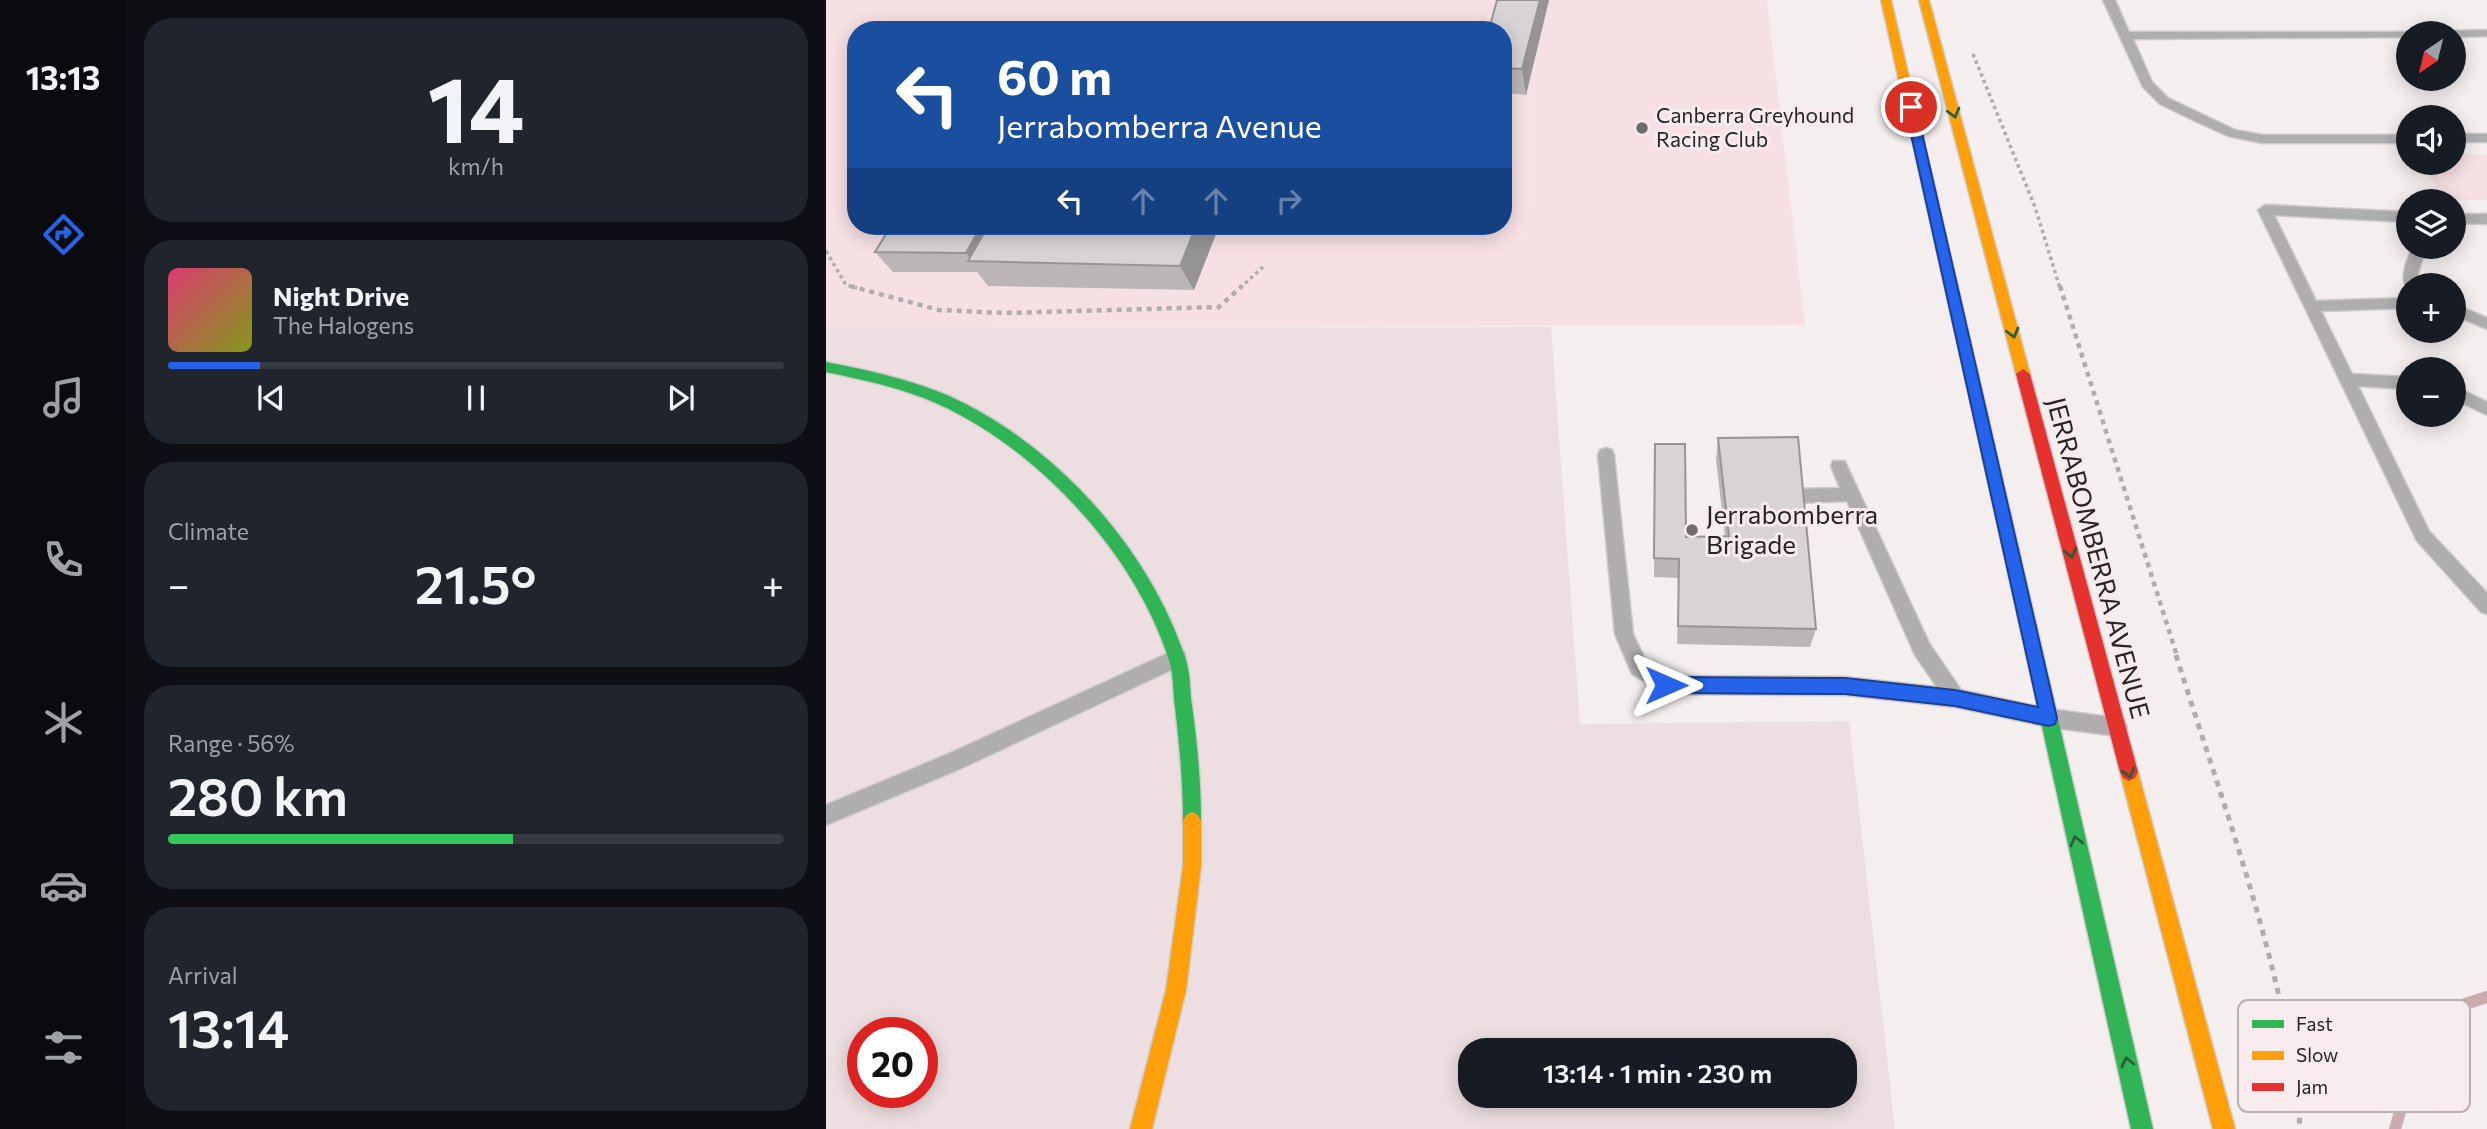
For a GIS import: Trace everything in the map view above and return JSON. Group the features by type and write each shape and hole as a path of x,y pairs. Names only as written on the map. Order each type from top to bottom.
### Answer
{"street":[{"path":"1886,0 2142,1129"},
{"name":"JERRABOMBERRA AVENUE","path":"1924,0 2224,1129"},
{"path":"826,367 875,377 944,400 1007,434 1063,482 1112,538 1152,601 1177,658 1194,770 1192,866 1175,990 1141,1129"}],"lane":[{"path":"2109,0 2147,84 2164,101 2232,133 2262,139 2396,139"},
{"path":"2466,34 2487,33"},
{"path":"2126,36 2396,34"},
{"path":"2466,138 2487,138"},
{"path":"2396,216 2265,211 2423,536 2480,592 2487,606"},
{"path":"2466,219 2487,219"},
{"path":"2311,306 2396,303"},
{"path":"2466,314 2487,324"},
{"path":"2347,380 2396,382"},
{"path":"2466,398 2487,409"},
{"path":"1606,455 1624,634 1639,668 1666,685 1845,686 1955,698 2049,718 2117,727"},
{"path":"1839,466 1922,649 1955,698"},
{"path":"1797,496 1852,494"},
{"path":"826,816 955,761 1177,658"}],"path":[{"path":"1971,49 2035,207 2258,915 2280,1000"},
{"path":"826,251 846,285 939,310 1005,313 1219,307 1263,267"}],"shaded area":[{"name":"Canberra Greyhound Racing Club","path":"826,0 1767,0 1805,325 826,328"},
{"path":"2466,155 2487,155 2487,200 2466,200 2466,189 2439,189 2429,175 2466,175"},
{"path":"1551,327 1580,724 1849,721 1895,1129 826,1129 826,328"}],"building":[{"path":"1497,0 1540,0 1522,69 1512,68 1512,21 1491,21"},
{"path":"885,235 976,235 966,253 875,252"},
{"path":"983,235 1192,235 1180,266 968,261"},
{"path":"1798,437 1816,629 1678,626 1679,559 1654,558 1655,444 1685,444 1686,537 1729,536 1718,438"}],"waterway":[{"path":"2470,1002 2487,997"},
{"path":"2395,1129 2400,1112"}],"traffic: fast":[{"path":"826,367 915,389 944,400 980,419 1016,443 1052,473 1085,506 1115,543 1141,581 1162,620 1177,658 1189,745 1192,821"},
{"path":"1972,378 2142,1129"}],"traffic: slow":[{"path":"1886,0 1972,378"},
{"path":"1924,0 2023,374"},
{"path":"2129,772 2224,1129"},
{"path":"1141,1129 1176,990 1192,866 1192,821"}],"traffic: jam":[{"path":"2023,374 2129,772"}],"place":[{"name":"Canberra Greyhound Racing Club","path":"1642,128"},
{"name":"Jerrabomberra Brigade","path":"1692,530"}],"route":[{"path":"1666,685 1845,686 1955,698 2049,718 1911,107"}]}
